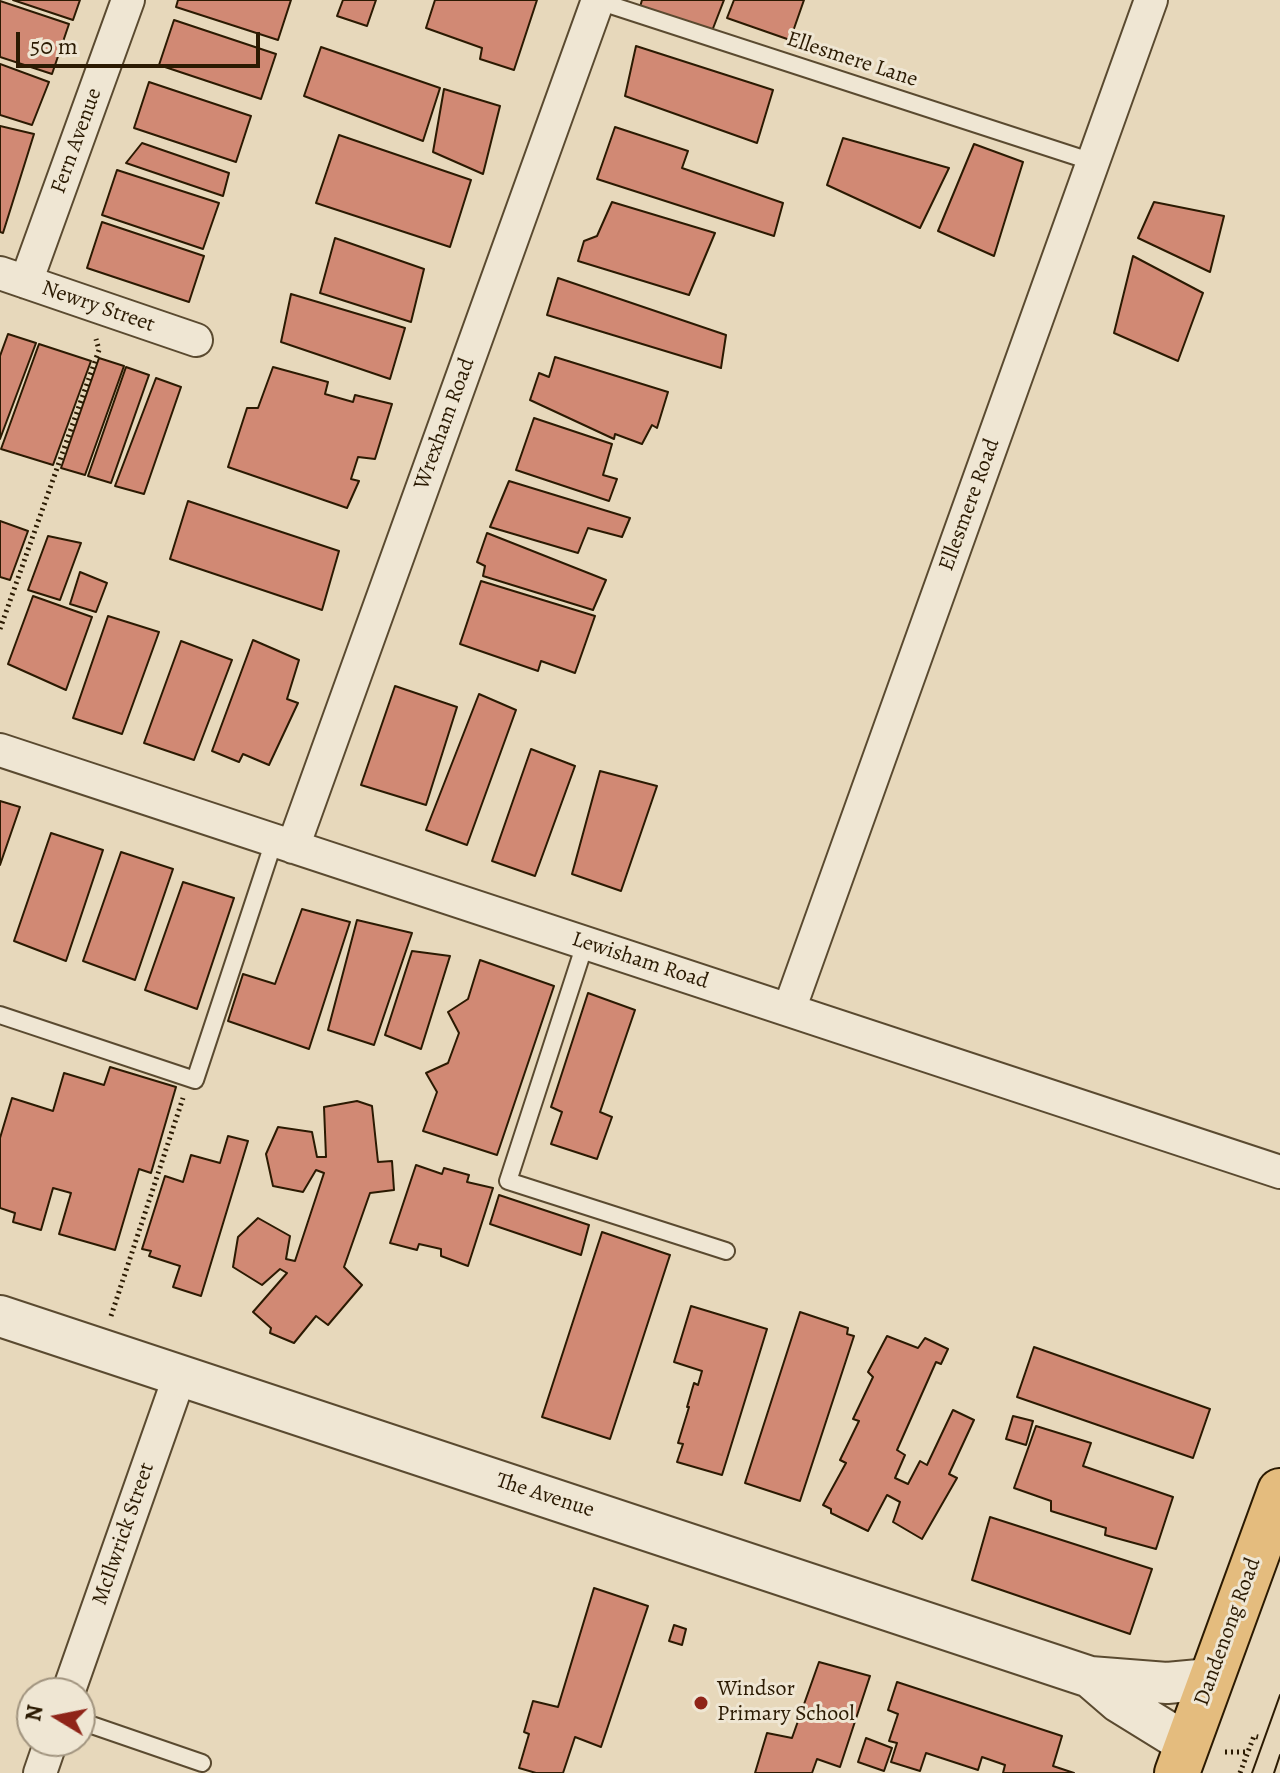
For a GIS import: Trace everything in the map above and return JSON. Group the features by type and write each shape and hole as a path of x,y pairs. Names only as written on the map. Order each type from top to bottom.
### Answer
{"highway":[{"name":"Dandenong Road","path":"1196,1756 1210,1679 1280,1491"}],"street":[{"name":"Fern Avenue","path":"13,278 128,0"},
{"name":"Wrexham Road","path":"283,844 598,0"},
{"name":"Ellesmere Road","path":"789,1010 1151,0"},
{"name":"Newry Street","path":"13,278 196,340"},
{"name":"Lewisham Road","path":"0,750 1280,1172"},
{"name":"The Avenue","path":"0,1316 1090,1677 1167,1683 1210,1679"},
{"name":"McIlwrick Street","path":"74,1677 180,1375"},
{"name":"The Avenue","path":"1090,1677 1119,1702 1196,1756"}],"lane":[{"name":"Ellesmere Lane","path":"598,0 1093,162"},
{"path":"0,1015 195,1080 283,844"},
{"path":"585,944 508,1181 726,1251"},
{"path":"96,1727 202,1763"}],"path":[{"path":"0,629 99,350 95,337"},
{"path":"101,1349 190,1078"},
{"path":"1240,1773 1254,1736 1258,1737"},
{"path":"1196,1756 1248,1752"}],"building":[{"path":"13,0 80,0 73,20"},
{"path":"178,0 291,0 278,40 176,7"},
{"path":"343,0 376,0 367,26 337,16"},
{"path":"435,0 537,0 514,70 480,59 482,48 426,28"},
{"path":"642,0 724,0 712,31 640,7"},
{"path":"734,0 804,0 790,40 727,18"},
{"path":"0,1 69,24 52,74 0,57"},
{"path":"174,20 276,54 261,99 159,65"},
{"path":"636,46 773,90 757,143 625,96"},
{"path":"321,47 440,88 423,141 304,96"},
{"path":"0,64 49,82 32,125 0,115"},
{"path":"149,82 251,116 236,162 134,128"},
{"path":"444,89 500,106 483,174 433,152"},
{"path":"0,126 34,134 3,233 0,232"},
{"path":"615,127 688,151 682,168 783,203 774,236 597,179"},
{"path":"339,135 471,180 450,247 316,203"},
{"path":"843,138 949,168 920,228 827,185"},
{"path":"142,143 229,173 223,196 126,163"},
{"path":"974,144 1023,162 994,256 938,231"},
{"path":"117,170 219,203 203,249 102,215"},
{"path":"612,202 715,233 689,295 578,261 584,241 597,236"},
{"path":"1154,202 1224,216 1210,272 1138,238"},
{"path":"102,222 204,256 189,302 87,268"},
{"path":"335,238 424,269 411,322 320,293"},
{"path":"1133,256 1203,293 1178,361 1114,333"},
{"path":"558,278 726,335 721,368 547,315"},
{"path":"291,294 405,328 390,379 281,342"},
{"path":"8,334 36,343 0,439 0,356"},
{"path":"39,344 91,361 53,465 1,449"},
{"path":"555,357 668,392 657,428 652,425 642,444 615,434 614,439 530,400 539,373 549,377"},
{"path":"99,358 124,366 85,475 61,468"},
{"path":"126,367 149,375 111,483 88,476"},
{"path":"273,367 328,382 325,394 353,402 355,395 392,404 375,459 358,457 351,479 359,481 347,508 228,467 247,408 258,408"},
{"path":"156,378 181,387 144,494 115,486"},
{"path":"534,418 612,444 603,475 617,479 609,501 516,470"},
{"path":"509,481 630,518 622,537 588,528 578,553 490,527"},
{"path":"188,501 339,551 322,610 170,559"},
{"path":"0,521 28,531 10,580 0,577"},
{"path":"487,533 606,580 593,610 483,576 485,566 477,562"},
{"path":"48,536 81,543 60,600 28,590"},
{"path":"80,572 107,583 96,612 70,604"},
{"path":"481,581 595,616 575,673 541,661 538,671 460,644"},
{"path":"33,596 92,617 66,690 8,664"},
{"path":"108,616 159,632 122,734 73,718"},
{"path":"253,640 299,660 287,699 298,703 269,765 243,754 239,762 212,751"},
{"path":"181,641 232,660 194,760 144,743"},
{"path":"395,686 457,707 426,805 361,785"},
{"path":"479,694 516,710 467,845 426,830"},
{"path":"531,749 575,766 535,876 492,861"},
{"path":"600,771 657,786 621,891 572,874"},
{"path":"0,801 20,807 0,865"},
{"path":"51,833 103,850 66,961 14,941"},
{"path":"121,852 173,869 135,980 83,961"},
{"path":"183,882 234,898 197,1009 145,990"},
{"path":"302,909 350,922 309,1049 228,1021 243,974 275,984"},
{"path":"357,920 412,933 374,1045 328,1030"},
{"path":"412,951 450,956 421,1049 385,1035"},
{"path":"480,960 554,986 497,1155 423,1131 437,1092 426,1073 448,1063 459,1033 448,1012 468,999"},
{"path":"588,993 635,1010 600,1112 612,1117 597,1159 551,1144 562,1112 551,1107"},
{"path":"110,1067 176,1087 151,1173 139,1169 115,1250 59,1234 71,1193 53,1188 41,1230 13,1222 15,1213 0,1208 0,1138 12,1098 53,1111 64,1073 104,1085"},
{"path":"357,1101 372,1106 378,1162 392,1161 394,1190 370,1193 344,1267 362,1285 328,1325 316,1316 294,1343 270,1333 271,1328 253,1312 287,1273 280,1269 262,1285 233,1267 238,1237 258,1218 290,1236 286,1259 295,1261 324,1173 316,1170 303,1192 273,1186 266,1154 278,1127 312,1132 317,1157 326,1157 324,1107"},
{"path":"228,1136 248,1141 201,1296 173,1287 180,1266 149,1256 151,1251 142,1249 165,1176 183,1182 191,1155 220,1163"},
{"path":"416,1165 442,1174 444,1168 469,1175 467,1182 493,1188 468,1266 441,1256 441,1249 419,1244 417,1250 390,1243"},
{"path":"499,1195 589,1225 581,1255 490,1224"},
{"path":"602,1232 670,1255 610,1439 542,1417"},
{"path":"691,1306 767,1329 722,1475 677,1462 683,1444 678,1443 687,1407 694,1383 698,1385 702,1371 674,1362"},
{"path":"800,1312 848,1328 847,1334 854,1336 800,1501 745,1483"},
{"path":"887,1336 918,1348 925,1338 948,1349 941,1364 936,1362 897,1450 905,1455 895,1478 908,1484 920,1461 927,1465 953,1410 974,1420 949,1474 957,1478 922,1539 893,1522 900,1502 887,1495 868,1531 831,1513 831,1509 823,1505 846,1463 840,1460 859,1421 853,1419 873,1377 868,1372"},
{"path":"1034,1347 1210,1409 1193,1458 1017,1397"},
{"path":"1013,1416 1033,1421 1026,1445 1006,1439"},
{"path":"1036,1426 1091,1443 1083,1466 1173,1497 1156,1549 1105,1535 1106,1528 1051,1511 1051,1501 1014,1488"},
{"path":"990,1517 1152,1569 1130,1634 972,1580"},
{"path":"594,1588 648,1606 601,1747 575,1737 563,1773 536,1773 519,1768 529,1734 524,1732 533,1701 558,1707"},
{"path":"674,1625 686,1629 682,1645 669,1641"},
{"path":"819,1662 870,1676 840,1767 817,1759 812,1773 755,1773 767,1733 792,1738"},
{"path":"897,1682 1062,1736 1053,1766 1074,1773 1003,1773 1005,1765 982,1757 978,1770 926,1753 920,1771 891,1762 897,1743 889,1741 898,1714 888,1710"},
{"path":"866,1738 892,1748 884,1771 858,1762"}],"tram line":[{"path":"1252,1773 1280,1695"},
{"path":"1274,1773 1280,1755"}],"place":[{"name":"Windsor Primary School","path":"701,1703"}]}
